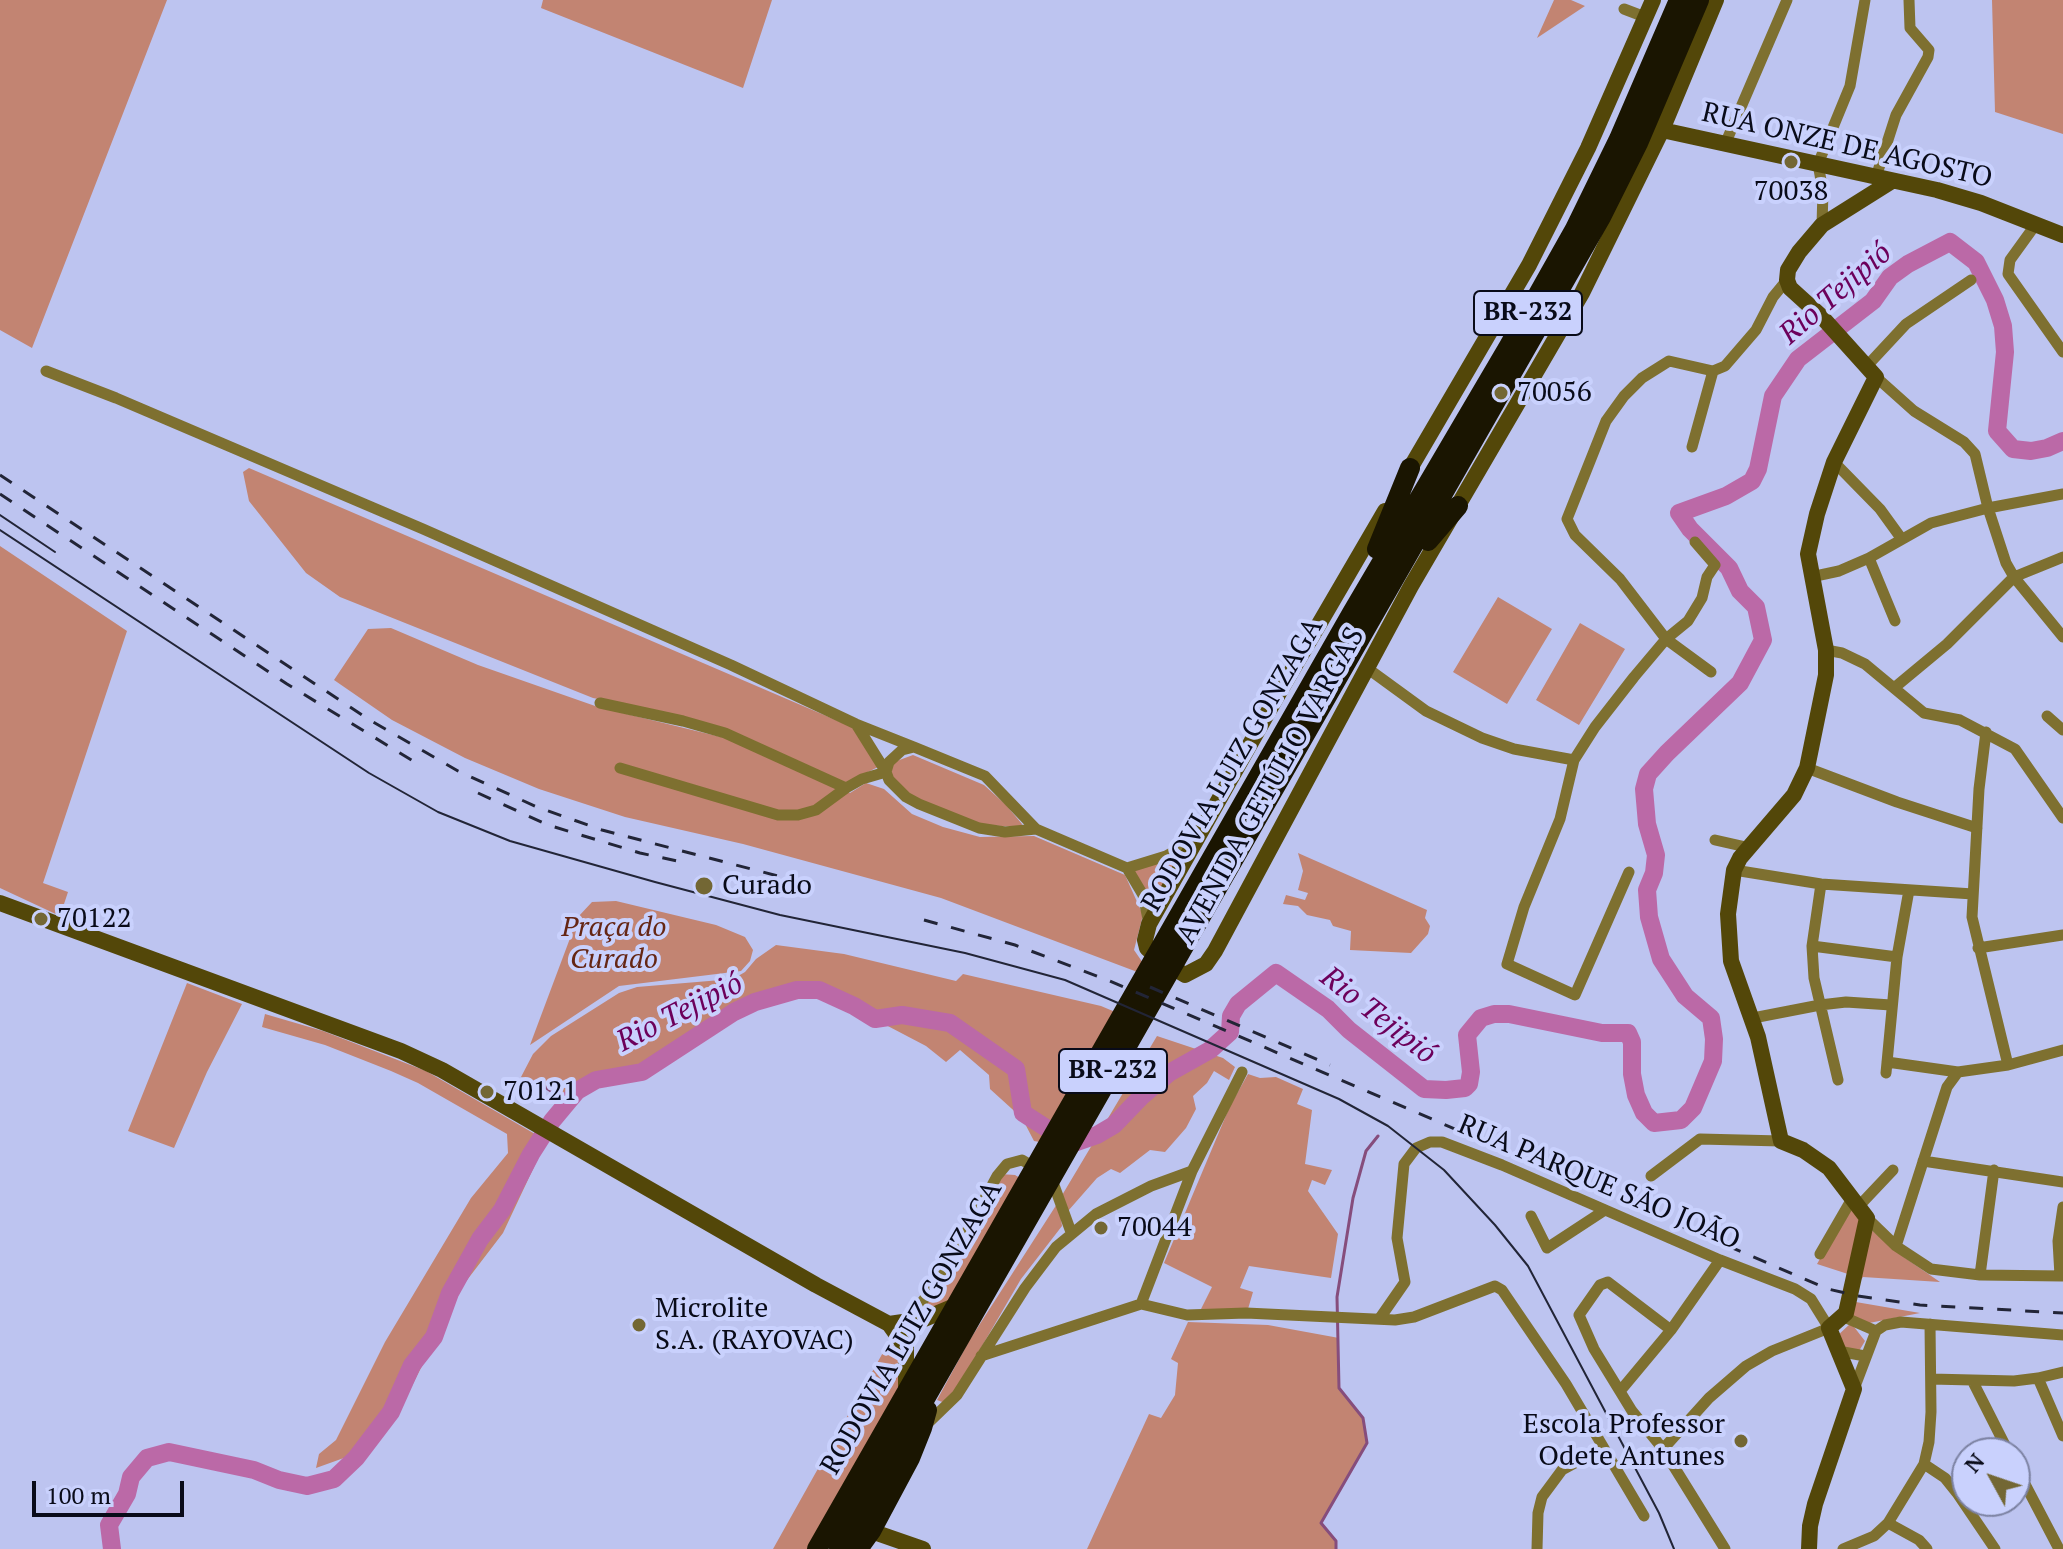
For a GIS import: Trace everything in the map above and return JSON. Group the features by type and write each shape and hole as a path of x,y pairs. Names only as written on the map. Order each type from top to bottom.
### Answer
{"highway":[{"name":"RODOVIA LUIZ GONZAGA","path":"1184,928 1352,613 1575,229 1619,139 1679,0"},
{"name":"RODOVIA LUIZ GONZAGA","path":"839,1549 932,1384 1025,1206 1184,928 1399,574 1601,217 1638,143 1699,0"},
{"path":"1352,613 1410,468"},
{"path":"1399,574 1458,506"},
{"name":"RODOVIA LUIZ GONZAGA","path":"817,1549 955,1306 1025,1206"},
{"path":"858,1549 910,1458 922,1428 932,1384"}],"street":[{"name":"AVENIDA GETÚLIO VARGAS","path":"1653,0 1588,148 1529,265 1149,924 1145,940 1147,948 1185,975 1206,964 1367,668 1582,293 1662,130 1716,0"},
{"path":"1726,142 1787,0"},
{"path":"1822,225 1823,191 1818,164 1850,86 1865,0"},
{"path":"1711,672 1666,639 1620,579 1575,535 1567,519 1606,421 1624,396 1642,378 1669,361 1713,371 1731,361 1756,330 1773,297 1787,280 1788,270 1799,252 1822,225 1884,179 1896,115 1929,50 1915,38 1910,28 1909,0"},
{"path":"1624,9 1645,17"},
{"name":"RUA ONZE DE AGOSTO","path":"1662,130 1726,142 1971,200 2063,235"},
{"path":"2036,224 2010,260 2008,274 2063,352"},
{"path":"1787,280 1797,296 1822,317 1871,372 1914,411 1971,448 1978,460 2000,548 2014,577 2063,637"},
{"path":"1781,1141 1753,1018 1731,961 1728,914 1734,870 1746,847 1794,795 1807,768 1822,699 1826,650 1808,554 1834,462 1871,372 1906,324 1971,280"},
{"path":"46,371 423,529 731,665 856,724 989,779 1036,829 1127,868 1143,895 1149,924"},
{"path":"1692,447 1713,371"},
{"path":"1834,462 1871,500 1901,538"},
{"path":"1811,577 1839,571 1869,558 1931,523 1988,508 2063,494"},
{"path":"1629,872 1575,995 1507,964 1524,907 1560,819 1574,760 1595,727 1666,639 1688,621 1697,608 1707,577 1715,565 1695,542"},
{"path":"1894,688 1947,644 2014,577 2063,557"},
{"path":"1869,558 1895,621"},
{"path":"1826,650 1842,653 1865,664 1924,713 1960,720 1986,732 2021,755 2063,818"},
{"path":"1367,668 1426,711 1482,738 1514,749 1574,760"},
{"path":"600,703 725,733 846,788"},
{"path":"2047,716 2063,730"},
{"path":"856,724 889,780 906,797 979,828 1005,832 1036,829"},
{"path":"1986,732 1972,917 2008,1065"},
{"path":"620,768 778,815 798,815 816,810 862,779 886,772 894,756 914,747"},
{"path":"1807,768 1977,828"},
{"path":"1127,868 1166,856 1197,839"},
{"path":"1715,840 1746,847"},
{"path":"1734,870 1821,884 1973,894"},
{"path":"1821,884 1812,946 1814,978 1838,1080"},
{"path":"1909,890 1897,957 1886,1067 1958,1072 2008,1065 2063,1050"},
{"path":"0,903 414,1056 575,1144 816,1285 897,1324 924,1319 955,1306"},
{"path":"1978,948 2063,935"},
{"path":"1812,946 1897,957"},
{"path":"1753,1018 1846,1002 1891,1005"},
{"path":"1141,1304 1192,1171 1242,1072"},
{"path":"1896,1246 1947,1087 1958,1072"},
{"path":"1651,1176 1705,1137 1781,1141 1816,1157 1829,1168 1896,1246 1931,1269 1980,1275 2061,1276 2058,1241 2063,1207"},
{"name":"RUA PARQUE SÃO JOÃO","path":"1380,1318 1405,1282 1398,1253 1404,1164 1416,1148 1430,1142 1442,1142 1804,1293 1829,1328"},
{"path":"897,1324 945,1272 991,1186 1007,1164 1022,1160 1051,1177 1071,1232"},
{"path":"1923,1161 2063,1182"},
{"path":"1820,1254 1893,1170"},
{"path":"1980,1275 1994,1170"},
{"path":"922,1428 957,1395 1034,1276 1071,1232 1125,1198 1168,1178 1192,1171"},
{"path":"1663,1449 1709,1398 1746,1366 1772,1351 1829,1328 1844,1317 1860,1207"},
{"path":"1531,1216 1547,1248 1605,1210"},
{"path":"1621,1390 1671,1330 1720,1260"},
{"path":"1671,1330 1613,1284 1604,1282 1581,1311 1580,1320 1594,1349 1639,1421 1663,1449 1725,1549"},
{"path":"981,1356 1141,1304 1187,1315 1246,1313 1395,1320 1414,1317 1495,1286 1502,1290 1566,1384 1644,1516"},
{"path":"1844,1317 1876,1331"},
{"path":"1809,1549 1815,1504 1876,1331 1885,1325 1901,1322 2063,1335"},
{"path":"897,1324 906,1348 906,1393"},
{"path":"1843,1549 1874,1536 1888,1523 1924,1464 1929,1442 1930,1324"},
{"path":"1829,1328 1854,1389"},
{"path":"1838,1351 1865,1356"},
{"path":"1931,1379 1973,1382 2038,1378 2063,1372"},
{"path":"2038,1378 2063,1436"},
{"path":"1973,1382 2001,1437"},
{"path":"1537,1549 1538,1513 1542,1497 1562,1470 1586,1457"},
{"path":"1924,1464 1945,1478 1995,1549"},
{"path":"2031,1496 2059,1549"},
{"path":"1888,1523 1919,1540 1927,1549"},
{"path":"871,1531 923,1549"}],"green space":[{"path":"0,0 167,0 32,348 0,330"},
{"path":"543,0 772,0 743,88 541,8"},
{"path":"1554,0 1571,0 1585,6 1537,38"},
{"path":"1992,0 2063,0 2063,134 1995,112"},
{"path":"249,468 852,727 878,767 846,783 683,716 593,698 340,597 306,573 249,501 243,472"},
{"path":"0,546 127,631 43,883 68,892 60,916 0,888"},
{"path":"1498,597 1552,629 1507,704 1453,672"},
{"path":"1580,623 1625,649 1579,725 1536,700"},
{"path":"391,628 478,665 598,707 725,738 850,793 866,783 884,789 912,814 943,827 980,837 1034,836 1125,875 1143,915 1134,950 1143,963 1140,973 941,898 743,844 625,817 539,789 465,758 392,720 334,680 368,629"},
{"path":"913,755 984,785 1006,805 1022,824 1021,827 982,825 905,795 894,784 891,770 894,762"},
{"path":"1191,846 1150,916 1134,871"},
{"path":"1298,853 1427,910 1428,934 1411,953 1350,950 1351,931 1333,926 1330,920 1307,915 1298,906 1283,904 1286,895 1305,900 1308,893 1298,890 1303,871"},
{"name":"Praça do Curado","path":"616,901 716,925 745,937 753,950 750,961 741,971 619,986 530,1045 578,917 592,902"},
{"path":"776,945 844,954 956,981 963,974 1101,1006 1120,1014 1045,1143 1034,1141 1022,1118 990,1089 989,1075 960,1050 946,1062 926,1046 819,990 797,990 754,1002 705,1029 642,1072 596,1080 577,1091 567,1102 542,1085 521,1077 533,1054 551,1036 619,993 637,987 733,979"},
{"path":"187,983 242,1004 207,1072 174,1148 128,1131"},
{"path":"265,1014 323,1031 426,1071 535,1134 537,1129 549,1135 503,1233 464,1284 398,1413 366,1450 316,1468 319,1454 336,1440 385,1342 471,1198 508,1153 507,1134 391,1071 325,1045 262,1027"},
{"path":"1157,1036 1223,1058 1235,1067 1229,1080 1214,1071 1193,1096 1196,1109 1186,1128 1165,1152 1150,1150 1120,1173 1111,1169 1097,1178 1061,1219 1062,1226 1021,1279 964,1377 945,1403 937,1400 969,1341 1055,1207"},
{"path":"1248,1074 1260,1078 1276,1077 1303,1089 1297,1104 1312,1110 1305,1164 1332,1170 1325,1185 1312,1180 1308,1191 1338,1234 1331,1278 1249,1266 1240,1288 1253,1292 1248,1309 1200,1311 1212,1287 1164,1263 1230,1106"},
{"path":"1000,1174 1020,1178 954,1297 942,1308 913,1319"},
{"path":"1852,1202 1861,1215 1848,1274 1817,1264"},
{"path":"1869,1228 1940,1282 1863,1277 1861,1280"},
{"path":"1850,1301 1920,1313 1864,1324 1853,1319"},
{"path":"1188,1322 1268,1325 1339,1338 1339,1388 1363,1418 1367,1443 1321,1523 1336,1541 1336,1549 1087,1549 1149,1414 1161,1418 1175,1395 1178,1363 1171,1359"},
{"path":"1851,1323 1865,1341 1859,1351 1852,1353 1835,1338"},
{"path":"890,1340 901,1356 902,1372 897,1391 809,1549 773,1549"}],"waterway":[{"name":"Rio Tejipió","path":"112,1549 109,1525 127,1494 131,1477 147,1458 169,1452 254,1470 307,1486 334,1479 356,1458 391,1412 412,1365 434,1337 450,1293 480,1239 502,1210 552,1121 577,1091 596,1080 642,1072 734,1012 755,1002 797,990 819,990 875,1019 902,1015 950,1023 1016,1069 1023,1113 1071,1144 1114,1125 1169,1073 1210,1050 1230,1032 1231,1016 1238,1004 1276,973 1328,1009 1349,1030 1424,1089 1465,1088 1469,1084 1471,1072 1467,1035 1481,1018 1494,1014 1509,1014 1602,1033 1628,1033 1632,1042 1632,1074 1636,1095 1644,1113 1654,1123 1681,1120 1693,1108 1713,1061 1714,1039 1711,1018 1685,996 1661,959 1649,917 1647,890 1654,873 1656,855 1647,824 1644,789 1648,774 1667,753 1740,683 1763,640 1756,607 1740,591 1729,568 1690,529 1679,513 1726,496 1752,481 1758,469 1773,396 1798,359 1873,301 1890,277 1950,242 1976,262 1995,300 2003,326 2005,352 1997,431 2013,449 2031,451 2063,441"},
{"path":"525,1079 542,1085 567,1102"},
{"path":"1336,1549 1336,1541 1321,1523 1367,1443 1363,1418 1339,1388 1337,1297 1353,1198 1366,1151 1378,1136"}],"tram line":[{"path":"0,515 55,552"},
{"path":"0,530 369,773 438,812 510,841 655,882 780,915 965,953 1065,980 1339,1099 1388,1126 1444,1170 1528,1266 1659,1513 1674,1549"}],"railway":[{"path":"0,475 368,719 458,771 537,807 602,830 778,876"},
{"path":"0,494 287,684 413,761"},
{"path":"478,793 548,825 640,853 682,862"},
{"path":"924,920 1015,945 1110,981 1828,1289 1920,1305 2063,1313"},
{"path":"1150,987 1330,1065"}],"place":[{"name":"70038","path":"1791,162"},
{"name":"70056","path":"1501,393"},
{"name":"Curado","path":"704,886"},
{"name":"70122","path":"41,919"},
{"name":"70121","path":"487,1092"},
{"name":"70044","path":"1101,1228"},
{"name":"Microlite S.A. (RAYOVAC)","path":"639,1325"},
{"name":"Escola Professor Odete Antunes","path":"1741,1441"}]}
